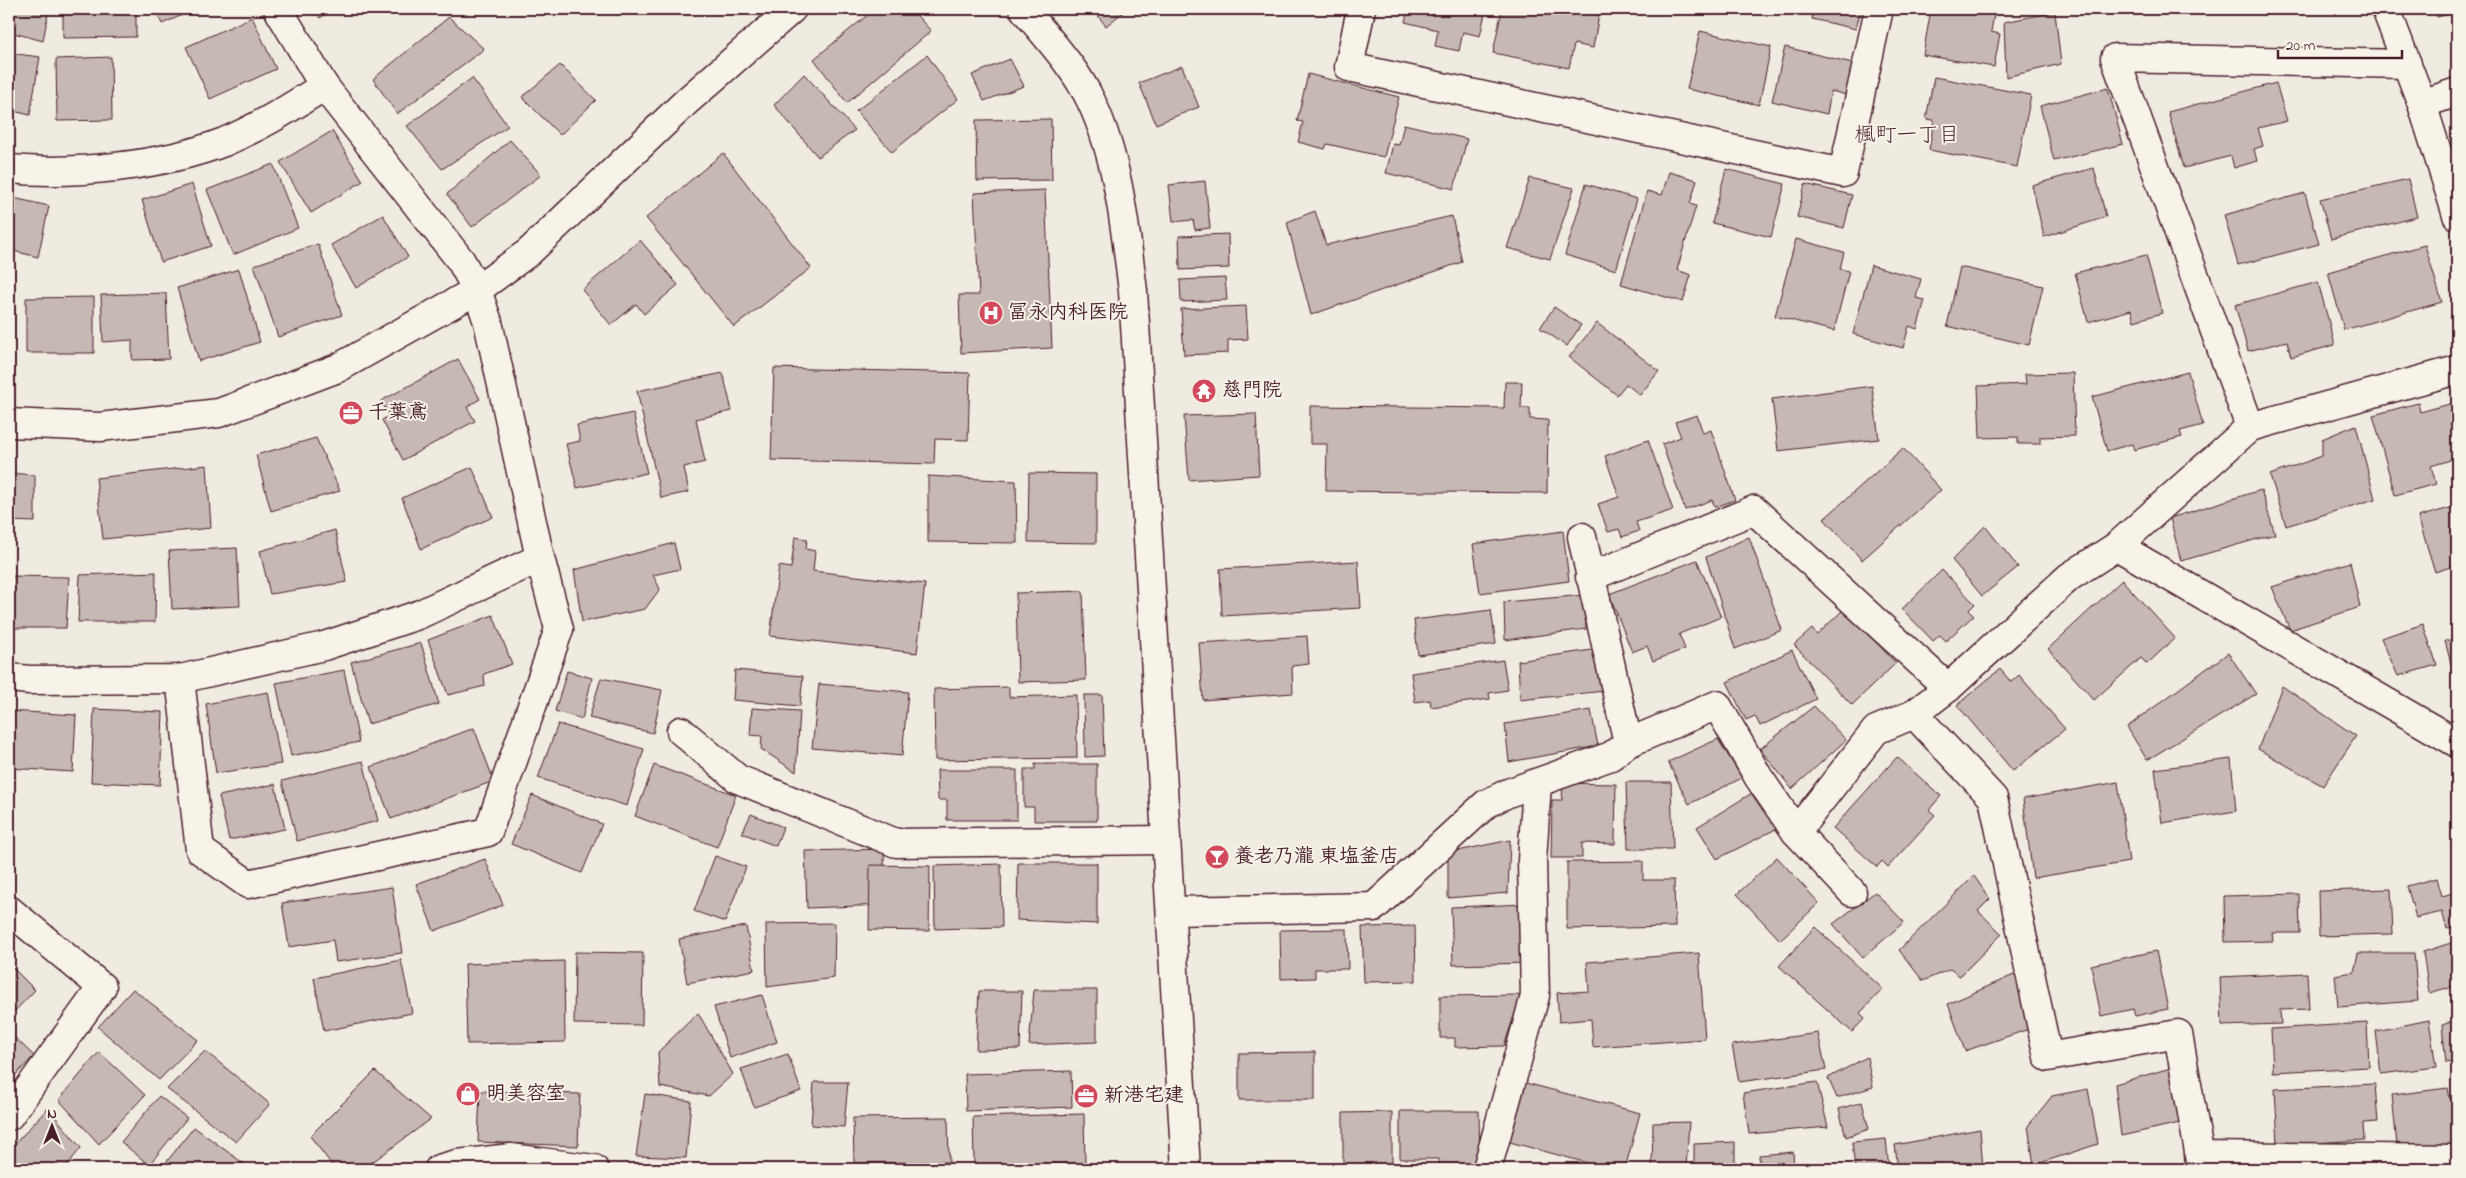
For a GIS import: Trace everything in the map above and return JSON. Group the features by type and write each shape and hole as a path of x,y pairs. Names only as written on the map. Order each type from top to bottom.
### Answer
{"street":[{"path":"180,679 200,850 248,884 488,832 559,629 540,558 488,322 477,290 461,261 324,86 278,9"},
{"path":"9,423 100,427 218,413 338,368 477,290 529,252 687,102 792,9"},
{"path":"1024,9 1066,62 1091,101 1109,151 1123,215 1133,291 1186,1169"},
{"path":"1362,9 1349,67 1843,172 1879,9"},
{"path":"2386,9 2422,104 2457,215"},
{"path":"2250,427 2115,58 2407,64"},
{"path":"9,169 33,171 103,168 163,159 223,142 271,120 324,86"},
{"path":"2422,104 2457,92"},
{"path":"1796,832 1876,730 1914,714 1948,688 2070,577 2117,546 2250,427 2457,370"},
{"path":"1590,578 1754,510 1948,688"},
{"path":"1582,538 1628,743"},
{"path":"2117,546 2457,743"},
{"path":"9,678 30,680 180,679 324,646 418,615 540,558"},
{"path":"1171,911 1374,907 1486,804 1611,756 1628,743 1717,705 1759,778 1796,832 1852,892"},
{"path":"1914,714 1993,798 2048,1057 2178,1034 2201,1162 2457,1158"},
{"path":"681,731 738,779 896,843 1166,840"},
{"path":"1487,1169 1535,996 1532,861 1537,783"},
{"path":"9,910 102,987 9,1116"},
{"path":"439,1169 457,1164 511,1158 594,1169"}],"building":[{"path":"9,9 49,9 43,41 10,32 13,21 9,20"},
{"path":"63,9 136,9 136,37 63,38"},
{"path":"155,9 196,9 162,24"},
{"path":"314,9 334,9 320,18"},
{"path":"875,9 911,9 931,31 847,103 814,59"},
{"path":"1092,9 1127,9 1106,26"},
{"path":"1322,9 1354,9 1353,15"},
{"path":"1408,9 1486,9 1480,36 1463,32 1459,51 1435,46 1438,30 1405,22"},
{"path":"1502,9 1600,9 1593,48 1574,44 1569,68 1493,53"},
{"path":"1805,9 1861,9 1856,29 1812,19 1813,10"},
{"path":"1931,9 1966,9 1994,14 1991,32 2000,34 1994,67 1923,55"},
{"path":"2434,9 2457,9 2457,12 2437,17"},
{"path":"2055,12 2061,64 2006,77 2004,22"},
{"path":"252,17 276,69 210,99 186,47"},
{"path":"449,17 484,49 397,114 373,79"},
{"path":"1700,31 1771,47 1759,105 1687,89"},
{"path":"1785,47 1861,65 1854,97 1831,91 1827,114 1772,101"},
{"path":"9,53 40,57 30,115 9,110"},
{"path":"927,55 958,99 892,152 856,111"},
{"path":"111,57 112,120 57,121 56,59"},
{"path":"1010,59 1024,86 984,101 972,75"},
{"path":"560,65 596,100 560,135 522,97"},
{"path":"1182,66 1199,107 1156,124 1139,83"},
{"path":"804,74 855,130 818,157 774,105"},
{"path":"1308,74 1399,97 1384,157 1327,144 1325,149 1298,142 1303,122 1297,121"},
{"path":"1934,77 2031,95 2017,167 1929,150 1934,120 1926,119"},
{"path":"472,78 508,126 442,169 407,126"},
{"path":"2276,83 2287,121 2258,128 2263,146 2254,149 2257,161 2234,168 2231,156 2184,168 2168,112"},
{"path":"2108,88 2123,144 2054,161 2040,106"},
{"path":"1051,119 1052,180 977,181 976,120"},
{"path":"1404,124 1467,139 1454,189 1386,173 1393,144 1399,145"},
{"path":"332,131 363,181 311,213 280,162"},
{"path":"510,140 541,175 472,227 447,194"},
{"path":"723,153 811,268 734,327 646,218"},
{"path":"273,164 298,228 233,255 207,190"},
{"path":"2094,168 2106,217 2044,237 2032,185"},
{"path":"1726,169 1785,184 1771,237 1712,223"},
{"path":"1669,172 1697,180 1690,204 1696,206 1677,270 1691,275 1683,302 1621,284 1647,191 1662,195"},
{"path":"1530,178 1574,188 1550,259 1507,248"},
{"path":"2408,179 2417,217 2331,239 2320,199"},
{"path":"1205,181 1210,228 1195,230 1193,220 1173,222 1169,185"},
{"path":"192,184 211,246 161,262 142,200"},
{"path":"1586,184 1637,199 1616,270 1565,255"},
{"path":"1805,184 1852,195 1844,228 1797,217"},
{"path":"1045,190 1052,348 961,353 959,295 979,295 974,193"},
{"path":"2305,193 2319,244 2238,265 2224,215"},
{"path":"9,197 49,206 38,257 9,250"},
{"path":"1315,211 1326,245 1452,216 1462,262 1311,315 1287,222"},
{"path":"383,215 408,257 356,288 331,245"},
{"path":"1228,234 1229,268 1180,270 1179,236"},
{"path":"1796,239 1844,252 1840,269 1849,271 1834,331 1775,316"},
{"path":"640,240 678,285 644,314 636,304 611,325 582,290"},
{"path":"318,244 342,315 278,337 254,265"},
{"path":"2425,245 2442,302 2344,330 2328,272"},
{"path":"2146,255 2162,313 2134,321 2131,310 2088,322 2075,273"},
{"path":"1871,265 1921,279 1916,298 1925,300 1917,329 1909,326 1903,348 1853,334"},
{"path":"1960,267 2043,286 2029,345 1947,326"},
{"path":"239,269 260,342 199,361 177,288"},
{"path":"1225,278 1227,300 1181,302 1180,280"},
{"path":"2318,282 2335,345 2291,357 2287,341 2248,351 2235,305"},
{"path":"9,293 13,294 9,329"},
{"path":"166,293 169,359 132,360 132,340 103,342 101,295"},
{"path":"94,297 94,353 26,353 26,298"},
{"path":"1246,306 1248,339 1228,340 1228,353 1184,355 1181,309"},
{"path":"1554,307 1581,325 1567,346 1540,328"},
{"path":"1597,323 1659,371 1640,395 1626,384 1617,395 1569,357"},
{"path":"458,359 480,399 467,407 475,421 403,460 382,420 389,416 381,401"},
{"path":"774,368 970,373 968,440 935,439 934,464 771,460"},
{"path":"2188,372 2203,425 2180,431 2182,437 2134,450 2132,444 2107,451 2092,397"},
{"path":"723,373 732,411 696,419 705,462 684,467 689,492 661,498 637,391"},
{"path":"2073,373 2075,436 2040,437 2040,444 2018,444 2018,437 1980,438 1978,386 2026,384 2025,374"},
{"path":"1505,382 1522,382 1521,408 1530,408 1530,419 1548,420 1547,493 1326,491 1327,444 1310,444 1310,406 1504,408"},
{"path":"1872,386 1879,439 1778,451 1772,399"},
{"path":"2457,402 2457,458 2431,466 2436,484 2395,495 2373,415 2418,403 2420,412"},
{"path":"633,413 647,473 577,488 566,444 580,441 577,425"},
{"path":"1256,414 1259,475 1189,480 1184,416"},
{"path":"1697,415 1703,433 1711,430 1735,500 1715,507 1712,500 1685,510 1662,444 1681,437 1675,422"},
{"path":"2356,425 2375,499 2286,526 2270,475 2322,456 2322,439"},
{"path":"316,438 340,491 271,511 256,455"},
{"path":"1648,440 1673,510 1636,522 1639,531 1622,537 1619,529 1608,532 1598,504 1619,497 1605,456"},
{"path":"1903,448 1941,490 1862,560 1824,519"},
{"path":"207,465 211,528 103,539 96,478"},
{"path":"472,467 493,517 421,549 402,498"},
{"path":"9,473 35,475 35,522 9,521"},
{"path":"1029,473 1096,474 1096,543 1028,542"},
{"path":"928,476 1016,481 1017,543 928,542"},
{"path":"2261,490 2275,534 2181,561 2170,518"},
{"path":"2457,506 2457,565 2435,572 2418,517"},
{"path":"1985,526 2018,567 1982,596 1952,560"},
{"path":"335,530 347,582 270,594 260,551"},
{"path":"1563,531 1569,581 1480,593 1473,544"},
{"path":"795,537 807,539 806,549 815,551 813,571 925,584 917,653 770,636 779,566 791,568"},
{"path":"1749,537 1782,630 1735,649 1706,557"},
{"path":"674,543 680,569 653,575 660,589 645,609 582,622 574,570"},
{"path":"237,548 240,606 172,609 169,551"},
{"path":"1697,560 1721,617 1679,634 1685,649 1653,661 1647,646 1632,652 1609,594"},
{"path":"1358,561 1361,608 1222,616 1220,569"},
{"path":"2350,562 2360,607 2290,630 2272,587"},
{"path":"1942,570 1975,604 1969,610 1974,615 1946,641 1940,635 1933,641 1902,609"},
{"path":"156,572 155,622 78,622 80,575"},
{"path":"9,576 69,577 66,628 9,628"},
{"path":"2122,580 2175,638 2147,664 2141,658 2094,700 2048,649"},
{"path":"1083,591 1086,680 1018,682 1016,593"},
{"path":"1585,595 1586,629 1505,640 1504,602"},
{"path":"1844,609 1896,663 1852,705 1794,645 1812,629 1817,635"},
{"path":"1491,610 1496,644 1418,655 1414,620"},
{"path":"493,615 512,664 484,674 485,686 448,695 428,640"},
{"path":"2423,624 2437,665 2398,676 2381,638"},
{"path":"1307,636 1309,664 1292,666 1293,693 1203,700 1199,643"},
{"path":"2457,638 2457,687 2445,641"},
{"path":"421,643 439,704 368,724 351,662"},
{"path":"1598,649 1604,691 1520,700 1518,661"},
{"path":"1792,650 1816,699 1760,726 1755,716 1746,720 1727,682"},
{"path":"2228,653 2256,694 2147,760 2127,727"},
{"path":"1503,660 1508,690 1489,693 1490,699 1431,707 1430,700 1415,702 1411,673"},
{"path":"2000,669 2011,682 2019,675 2065,729 2013,771 1957,705"},
{"path":"344,670 359,742 291,756 276,683"},
{"path":"735,670 803,676 800,706 733,700"},
{"path":"567,671 592,678 582,719 555,711"},
{"path":"601,678 662,690 653,733 589,718"},
{"path":"819,684 908,692 902,756 812,748"},
{"path":"2282,686 2356,736 2323,786 2258,749"},
{"path":"1009,687 1009,697 1076,695 1077,758 935,760 934,689"},
{"path":"268,692 281,764 216,773 206,704"},
{"path":"1084,695 1102,695 1104,756 1085,757"},
{"path":"1814,706 1846,740 1792,789 1760,749"},
{"path":"752,708 800,711 796,772 761,749 762,736 750,735"},
{"path":"94,709 163,712 160,785 91,782"},
{"path":"1591,710 1598,746 1509,762 1505,724"},
{"path":"9,711 76,715 73,772 9,768"},
{"path":"558,724 644,749 627,806 538,778"},
{"path":"474,728 494,781 391,819 371,767"},
{"path":"1718,739 1742,778 1689,804 1668,762"},
{"path":"1897,757 1941,796 1929,810 1935,815 1888,867 1882,861 1877,867 1833,828"},
{"path":"2231,759 2236,811 2162,823 2155,769"},
{"path":"363,761 378,821 297,841 282,781"},
{"path":"1035,764 1097,764 1097,821 1034,821 1034,807 1024,807 1024,769 1035,769"},
{"path":"654,765 736,795 717,847 635,816"},
{"path":"937,770 1017,770 1017,820 947,820 947,800 938,800"},
{"path":"1626,782 1671,782 1673,849 1628,849"},
{"path":"2118,782 2129,862 2033,878 2023,799"},
{"path":"1563,783 1616,784 1615,844 1582,843 1582,858 1551,858 1552,800 1562,800"},
{"path":"275,784 285,829 229,840 219,796"},
{"path":"1752,793 1778,828 1717,859 1697,827"},
{"path":"532,795 602,824 582,873 511,844"},
{"path":"751,814 783,827 776,846 742,833"},
{"path":"1510,840 1508,893 1448,898 1448,853"},
{"path":"884,849 885,905 807,908 805,851"},
{"path":"715,856 746,867 725,922 694,911"},
{"path":"1777,857 1819,903 1780,940 1737,894"},
{"path":"485,859 503,905 434,931 416,884"},
{"path":"1643,861 1643,880 1674,880 1675,927 1567,929 1567,862"},
{"path":"1018,863 1097,863 1097,924 1017,920"},
{"path":"1001,864 1002,927 935,929 934,866"},
{"path":"870,865 930,866 929,931 869,930"},
{"path":"1974,876 1990,899 1978,911 2002,934 1960,976 1950,969 1923,981 1899,950"},
{"path":"2437,878 2442,896 2457,892 2457,925 2447,929 2442,912 2416,918 2407,886"},
{"path":"392,887 402,953 336,962 333,940 289,947 282,903"},
{"path":"2391,889 2393,934 2319,936 2318,891"},
{"path":"1875,892 1904,922 1863,958 1833,924"},
{"path":"2299,894 2300,933 2272,933 2273,941 2225,942 2224,896"},
{"path":"1527,904 1529,963 1453,965 1451,907"},
{"path":"835,923 834,978 767,987 766,924"},
{"path":"746,926 754,970 687,983 679,939"},
{"path":"1415,926 1416,981 1364,982 1362,927"},
{"path":"1815,927 1883,989 1860,1013 1865,1018 1852,1032 1779,966"},
{"path":"1347,929 1348,969 1315,969 1315,978 1281,979 1280,930"},
{"path":"2457,941 2457,985 2429,993 2423,952"},
{"path":"2156,951 2168,1009 2135,1016 2133,1009 2101,1016 2091,965"},
{"path":"575,952 643,953 642,1025 574,1024"},
{"path":"1699,953 1705,1039 1593,1047 1591,1019 1559,1022 1557,993 1589,991 1587,962"},
{"path":"2358,953 2414,953 2418,1001 2338,1007 2335,975 2354,972"},
{"path":"401,960 412,1013 324,1031 314,978"},
{"path":"564,961 565,1042 467,1044 465,964"},
{"path":"10,965 35,990 9,1017 9,967"},
{"path":"2307,973 2309,1009 2280,1010 2281,1024 2222,1026 2220,977"},
{"path":"2016,974 2029,1029 1965,1051 1948,1004"},
{"path":"133,989 198,1040 159,1080 98,1027"},
{"path":"1034,990 1097,990 1097,1042 1029,1045"},
{"path":"979,991 1022,991 1020,1049 976,1050"},
{"path":"762,995 777,1042 730,1058 714,1007"},
{"path":"1521,995 1504,1046 1455,1047 1455,1038 1440,1038 1440,996"},
{"path":"698,1013 733,1074 709,1096 660,1087 658,1052"},
{"path":"2429,1020 2436,1067 2381,1074 2376,1031"},
{"path":"2457,1020 2457,1061 2446,1063 2442,1025"},
{"path":"2367,1023 2369,1067 2273,1072 2271,1029"},
{"path":"9,1032 34,1056 9,1082"},
{"path":"1818,1033 1826,1070 1739,1082 1732,1045"},
{"path":"205,1051 270,1104 236,1142 167,1089"},
{"path":"99,1052 145,1095 99,1144 59,1100"},
{"path":"1315,1052 1315,1100 1239,1100 1239,1053"},
{"path":"788,1054 801,1091 754,1107 741,1069"},
{"path":"1867,1057 1873,1087 1837,1098 1828,1078"},
{"path":"2174,1067 2184,1122 2121,1136 2115,1084"},
{"path":"375,1071 431,1119 363,1169 335,1169 310,1136"},
{"path":"1071,1071 1072,1107 966,1111 965,1074"},
{"path":"814,1082 848,1082 844,1127 811,1125"},
{"path":"1522,1082 1640,1113 1625,1169 1610,1169 1506,1141"},
{"path":"1817,1082 1828,1127 1749,1134 1743,1093"},
{"path":"2375,1084 2378,1122 2363,1123 2364,1140 2278,1145 2275,1089"},
{"path":"2448,1088 2450,1099 2457,1099 2457,1144 2397,1146 2392,1095"},
{"path":"2088,1089 2098,1144 2034,1165 2028,1126 2052,1096"},
{"path":"480,1091 580,1094 578,1146 478,1142"},
{"path":"645,1094 691,1101 686,1158 636,1156"},
{"path":"159,1096 187,1118 149,1165 121,1142"},
{"path":"1862,1102 1869,1129 1846,1137 1839,1109"},
{"path":"48,1108 81,1148 64,1169 21,1169 9,1158 9,1150"},
{"path":"1400,1111 1479,1111 1480,1164 1439,1165 1439,1159 1400,1159"},
{"path":"1392,1112 1392,1165 1383,1165 1383,1169 1343,1169 1343,1113"},
{"path":"1084,1114 1085,1163 974,1165 973,1117"},
{"path":"948,1117 949,1162 854,1163 853,1118"},
{"path":"1689,1122 1686,1169 1652,1169 1653,1123"},
{"path":"194,1127 247,1166 244,1169 161,1169"},
{"path":"1980,1129 1983,1169 1898,1169 1895,1145"},
{"path":"1886,1139 1889,1169 1855,1169 1852,1142"},
{"path":"1735,1142 1735,1169 1694,1169 1694,1144"},
{"path":"1793,1152 1794,1169 1760,1169 1759,1155"}],"place":[{"name":"冨永内科医院","path":"991,313"},
{"name":"慈門院","path":"1204,391"},
{"name":"千葉鳶","path":"351,413"},
{"name":"養老乃瀧 東塩釜店","path":"1217,857"},
{"name":"明美容室","path":"468,1094"},
{"name":"新港宅建","path":"1086,1096"}],"district":[{"name":"楓町一丁目","path":"1907,136"}]}
